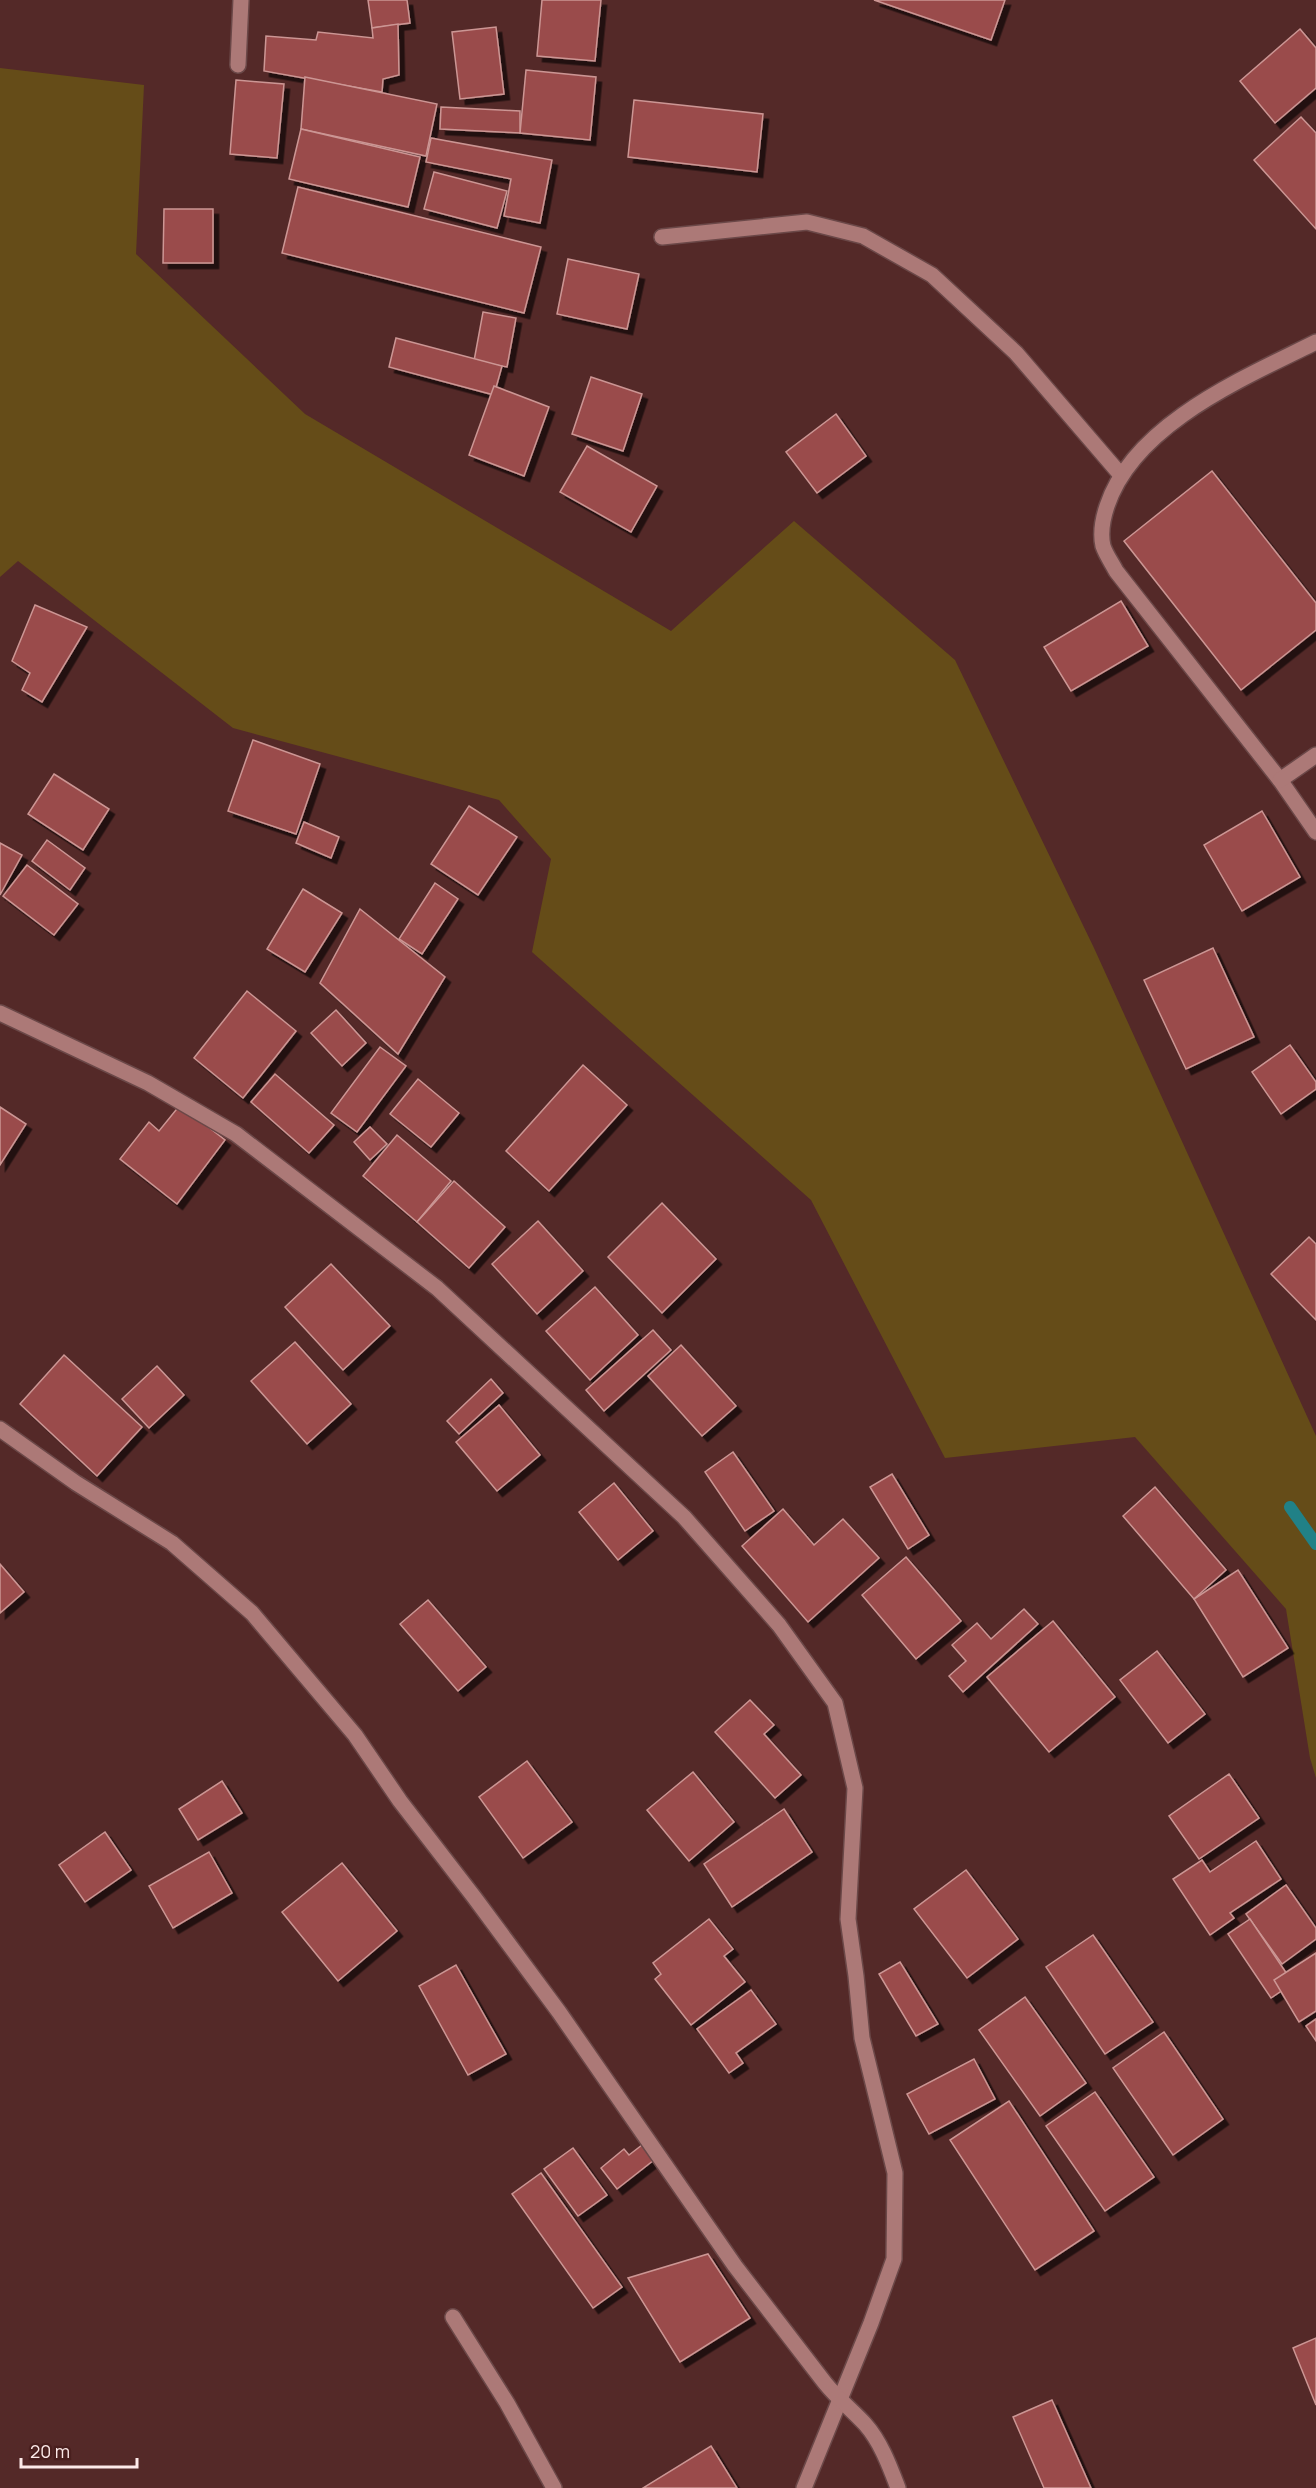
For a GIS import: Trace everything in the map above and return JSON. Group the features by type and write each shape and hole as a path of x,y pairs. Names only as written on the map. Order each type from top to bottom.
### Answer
{"street":[{"path":"238,65 241,0"},
{"path":"662,237 807,222 863,236 932,275 1016,353 1120,474"},
{"path":"1316,342 1211,395 1167,428 1120,474 1102,521 1103,546 1116,571 1281,780 1316,832"},
{"path":"1281,780 1316,755"},
{"path":"0,1014 148,1083 236,1134 437,1288 684,1517 779,1625 835,1703 855,1788 848,1919 862,2038 895,2173 894,2259 840,2402 804,2488"},
{"path":"0,1429 76,1483 172,1543 252,1613 355,1736 400,1802 559,2012 735,2266 840,2402 866,2426 887,2461 897,2488"},
{"path":"453,2317 507,2403 554,2488"}],"shaded area":[{"path":"0,68 144,85 136,254 305,414 671,631 794,521 955,660 1094,948 1316,1436 1316,1778 1310,1758 1286,1609 1135,1437 945,1458 811,1200 532,952 551,859 499,800 233,728 18,561 0,577"}],"building":[{"path":"368,0 407,0 410,23 372,28"},
{"path":"542,0 601,0 595,61 537,56"},
{"path":"874,0 1005,0 991,40"},
{"path":"398,24 399,75 383,79 382,92 264,71 266,36 316,40 318,32 373,38 372,28"},
{"path":"496,27 504,94 460,99 452,32"},
{"path":"1300,29 1316,48 1316,88 1275,123 1240,81"},
{"path":"526,70 596,77 590,140 520,133"},
{"path":"305,77 437,104 426,156 301,129"},
{"path":"236,80 284,84 277,158 230,154"},
{"path":"634,100 763,114 757,172 628,157"},
{"path":"441,107 520,111 520,133 440,129"},
{"path":"1301,117 1316,133 1316,229 1254,160"},
{"path":"301,129 420,157 408,207 289,179"},
{"path":"431,138 552,160 540,223 504,216 511,179 426,162"},
{"path":"434,172 507,191 497,228 424,209"},
{"path":"298,187 541,247 524,313 282,253"},
{"path":"164,209 213,209 213,263 163,263"},
{"path":"568,259 639,274 627,329 557,314"},
{"path":"483,312 516,318 507,367 474,361"},
{"path":"396,338 502,366 494,395 389,367"},
{"path":"591,377 642,394 623,451 572,434"},
{"path":"494,386 549,407 524,476 469,455"},
{"path":"836,414 866,456 817,493 786,452"},
{"path":"587,446 657,486 631,532 560,492"},
{"path":"1212,471 1316,603 1316,630 1241,690 1124,541"},
{"path":"1121,601 1148,646 1071,691 1044,647"},
{"path":"35,605 87,627 42,702 22,690 30,673 12,661"},
{"path":"253,740 320,764 296,834 228,811"},
{"path":"54,774 109,809 83,850 28,814"},
{"path":"469,806 517,837 478,895 431,864"},
{"path":"1262,811 1300,877 1242,911 1204,845"},
{"path":"304,822 339,837 331,858 296,843"},
{"path":"47,840 85,868 70,890 32,861"},
{"path":"0,843 22,855 0,895"},
{"path":"27,865 78,904 54,935 3,896"},
{"path":"435,883 458,899 422,954 399,939"},
{"path":"303,889 342,913 305,972 267,949"},
{"path":"360,909 445,977 398,1054 320,983"},
{"path":"1213,948 1254,1037 1186,1069 1144,980"},
{"path":"247,991 296,1031 243,1098 194,1058"},
{"path":"336,1010 366,1043 342,1066 311,1033"},
{"path":"1290,1045 1316,1082 1316,1089 1281,1114 1252,1072"},
{"path":"380,1047 406,1066 357,1132 331,1113"},
{"path":"583,1065 627,1105 549,1191 506,1151"},
{"path":"275,1074 334,1125 309,1153 251,1102"},
{"path":"418,1079 459,1113 431,1147 390,1114"},
{"path":"180,1105 225,1140 177,1204 120,1159 149,1122 159,1131"},
{"path":"0,1107 26,1124 0,1165"},
{"path":"370,1127 387,1144 370,1160 354,1142"},
{"path":"397,1135 451,1181 417,1222 363,1176"},
{"path":"454,1181 505,1227 469,1268 417,1222"},
{"path":"662,1203 716,1259 662,1313 608,1257"},
{"path":"538,1221 583,1271 537,1314 492,1264"},
{"path":"1309,1237 1316,1244 1316,1320 1271,1274"},
{"path":"331,1264 390,1326 343,1370 285,1307"},
{"path":"595,1287 638,1335 590,1380 546,1331"},
{"path":"653,1330 671,1350 604,1411 586,1390"},
{"path":"295,1342 351,1404 307,1444 251,1381"},
{"path":"681,1345 736,1406 702,1436 648,1376"},
{"path":"64,1355 142,1427 97,1476 20,1404"},
{"path":"157,1366 184,1395 149,1428 122,1399"},
{"path":"491,1379 503,1393 459,1434 447,1421"},
{"path":"499,1405 540,1455 497,1491 456,1442"},
{"path":"733,1452 774,1511 745,1531 705,1472"},
{"path":"892,1474 929,1535 908,1549 870,1487"},
{"path":"614,1483 653,1531 618,1560 579,1512"},
{"path":"1155,1487 1226,1570 1194,1599 1123,1516"},
{"path":"783,1509 814,1545 843,1519 879,1558 808,1622 742,1546"},
{"path":"906,1557 961,1621 916,1659 862,1595"},
{"path":"0,1564 24,1592 0,1613"},
{"path":"1238,1570 1288,1648 1243,1677 1194,1599"},
{"path":"428,1600 486,1667 458,1691 400,1624"},
{"path":"1024,1609 1038,1624 963,1692 949,1676 966,1661 952,1645 977,1623 991,1639"},
{"path":"1053,1621 1115,1697 1049,1752 987,1677"},
{"path":"1157,1651 1205,1714 1168,1743 1120,1680"},
{"path":"750,1700 774,1725 764,1734 801,1775 775,1798 715,1732"},
{"path":"527,1761 572,1822 523,1858 479,1797"},
{"path":"693,1772 734,1822 689,1861 647,1810"},
{"path":"1229,1774 1259,1818 1199,1859 1169,1816"},
{"path":"222,1781 242,1813 198,1840 179,1809"},
{"path":"784,1809 812,1852 732,1907 704,1864"},
{"path":"105,1832 131,1870 85,1902 59,1865"},
{"path":"1256,1841 1281,1879 1230,1913 1234,1918 1210,1935 1173,1879 1202,1860 1210,1872"},
{"path":"209,1852 232,1893 173,1928 149,1886"},
{"path":"342,1863 397,1931 338,1981 282,1912"},
{"path":"966,1870 1018,1939 967,1978 914,1909"},
{"path":"1286,1885 1316,1928 1316,1939 1282,1964 1246,1914"},
{"path":"709,1919 733,1949 724,1956 745,1982 691,2025 655,1979 661,1974 653,1963"},
{"path":"1250,1919 1293,1983 1271,1998 1228,1934"},
{"path":"1093,1935 1153,2022 1105,2054 1046,1967"},
{"path":"1316,1953 1316,2011 1299,2022 1274,1980"},
{"path":"900,1962 938,2024 916,2036 879,1974"},
{"path":"456,1965 506,2054 468,2075 419,1986"},
{"path":"751,1990 776,2024 736,2053 743,2063 729,2073 697,2029"},
{"path":"1025,1997 1086,2083 1040,2116 979,2030"},
{"path":"1316,2019 1316,2041 1306,2026"},
{"path":"1164,2032 1223,2119 1173,2155 1113,2068"},
{"path":"974,2059 995,2099 929,2134 907,2094"},
{"path":"1095,2092 1154,2177 1105,2211 1046,2126"},
{"path":"1009,2101 1094,2231 1035,2270 950,2140"},
{"path":"642,2145 654,2160 617,2189 601,2168 624,2149 629,2155"},
{"path":"573,2148 607,2195 578,2216 544,2169"},
{"path":"541,2173 622,2287 593,2308 512,2194"},
{"path":"708,2254 750,2318 680,2362 628,2278"},
{"path":"1316,2338 1316,2405 1293,2348"},
{"path":"1052,2400 1091,2488 1044,2488 1013,2417"},
{"path":"711,2446 737,2488 643,2488"}],"waterway":[{"path":"1290,1507 1316,1544"}]}
